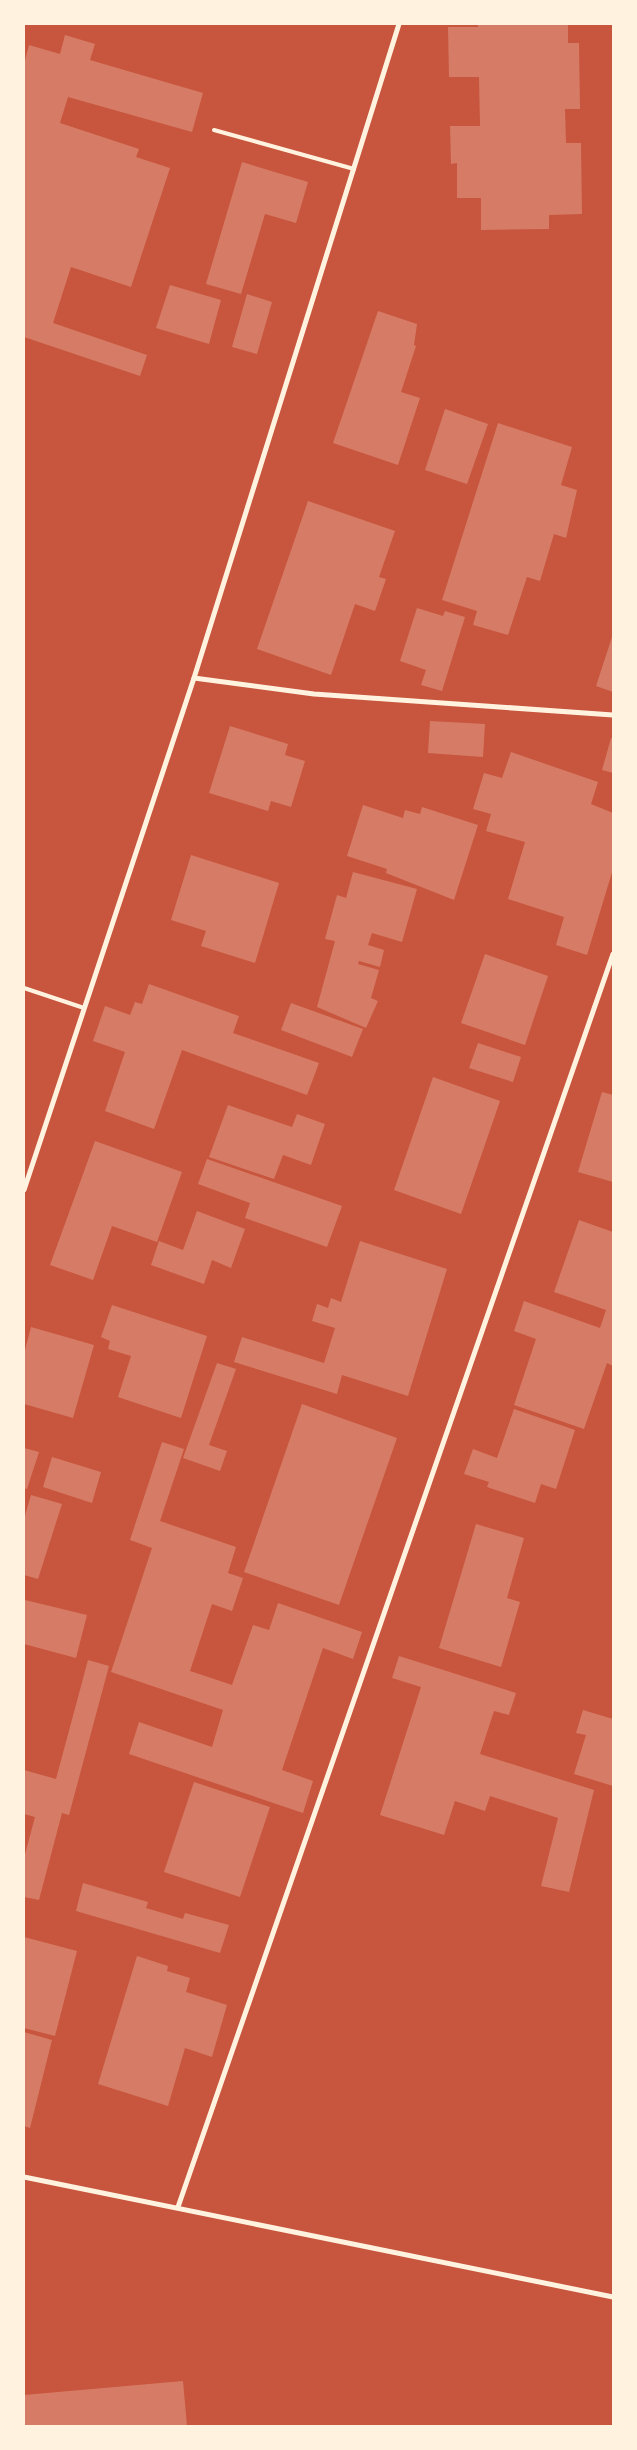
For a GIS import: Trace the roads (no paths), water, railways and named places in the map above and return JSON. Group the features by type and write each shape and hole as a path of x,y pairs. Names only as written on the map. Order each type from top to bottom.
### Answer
{"street":[{"path":"24,1190 194,678 399,24"},
{"path":"194,678 314,694 613,715"},
{"path":"178,2207 613,954"},
{"path":"24,2177 613,2297"}],"lane":[{"path":"214,130 354,169"},
{"path":"24,988 84,1008"}]}
